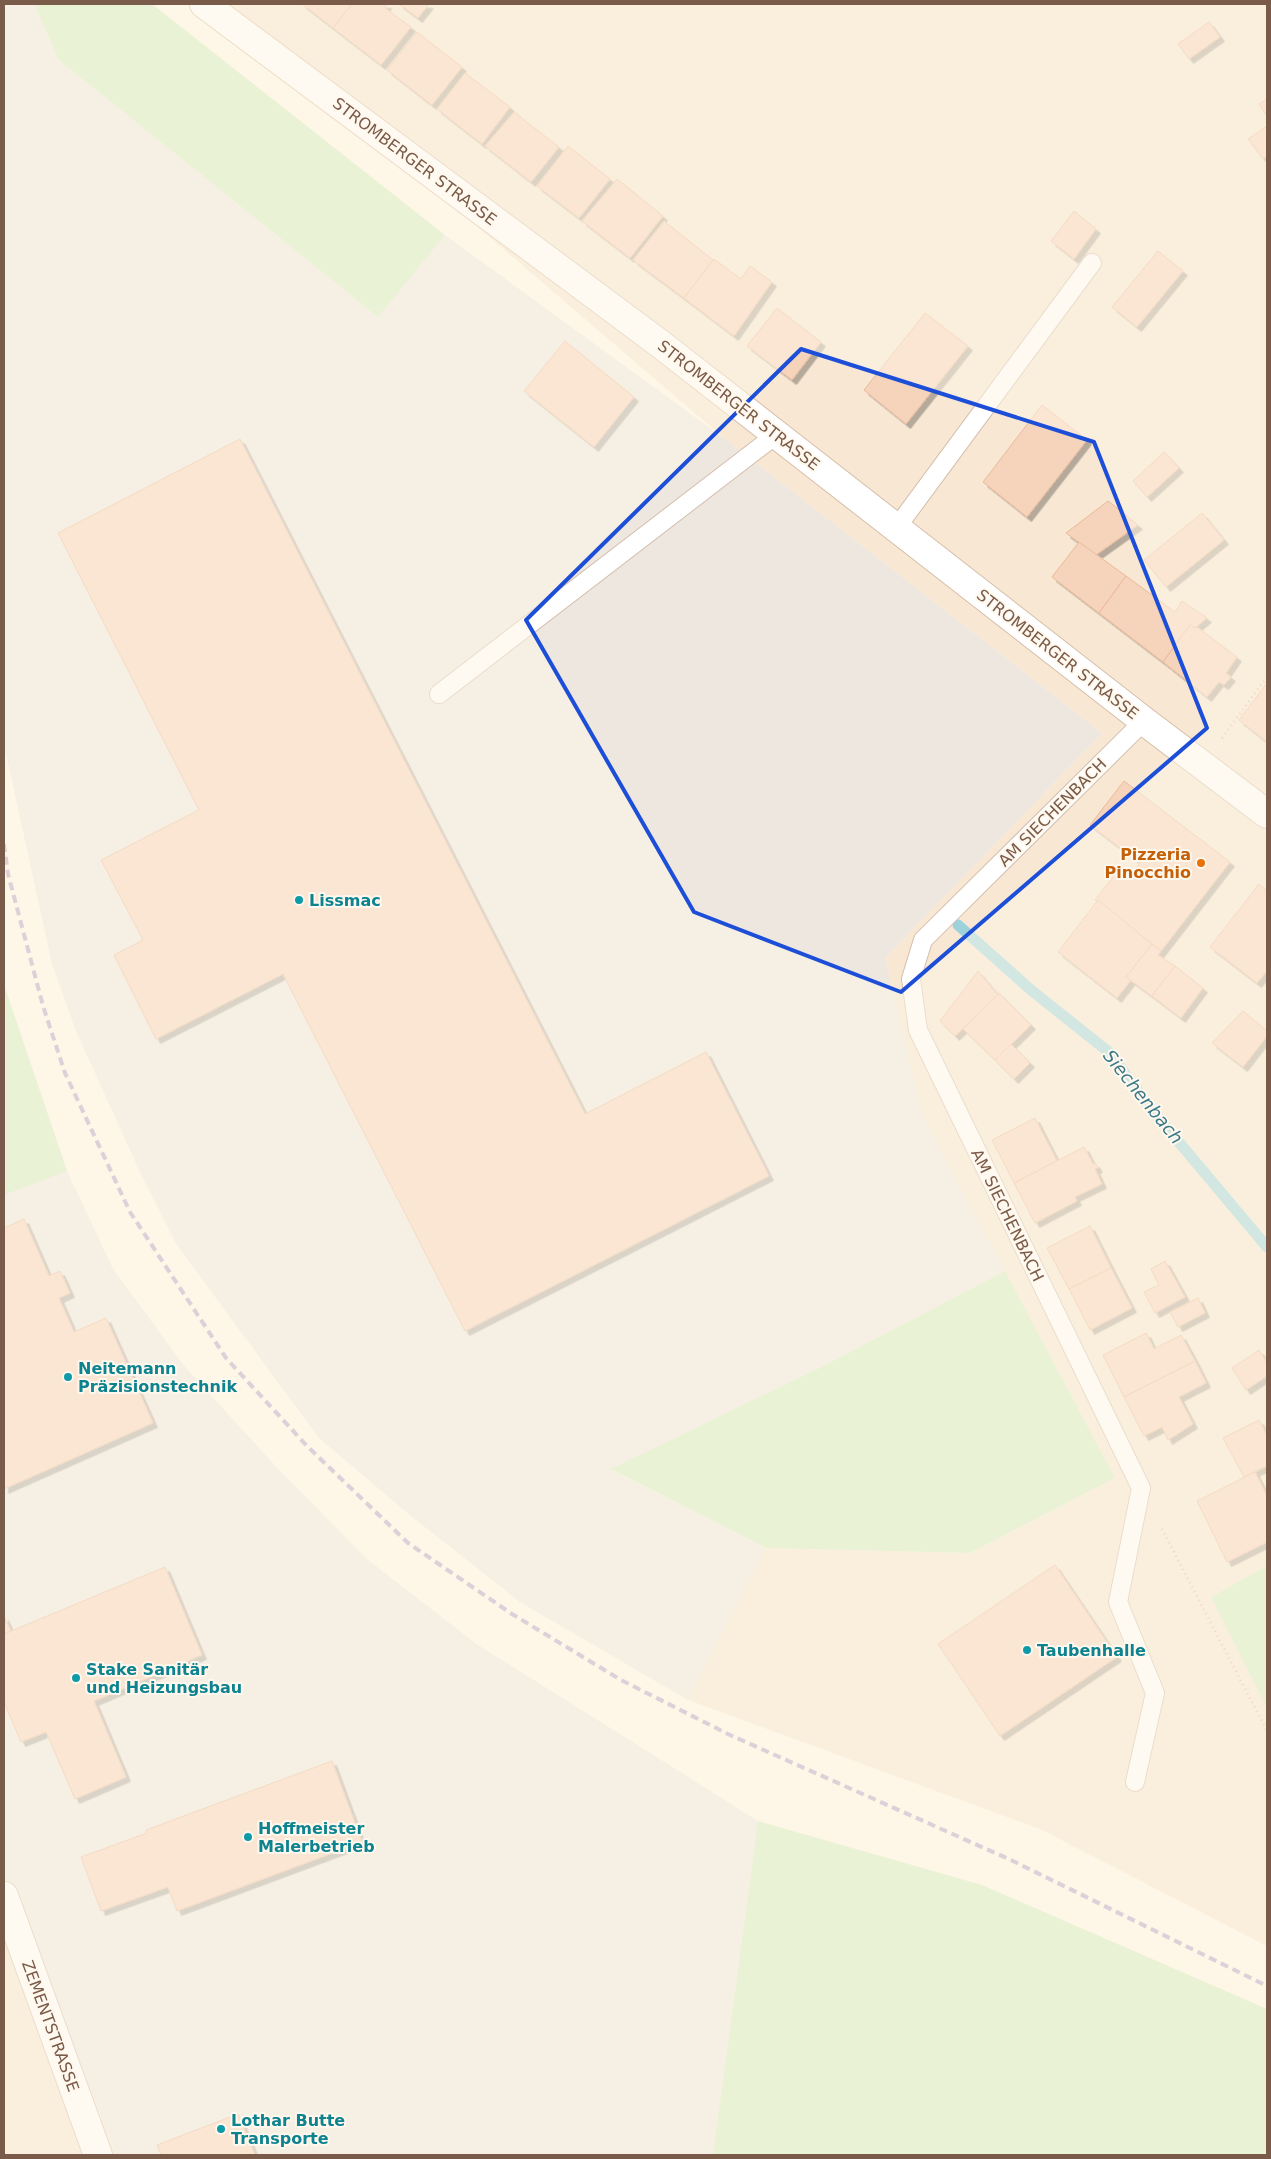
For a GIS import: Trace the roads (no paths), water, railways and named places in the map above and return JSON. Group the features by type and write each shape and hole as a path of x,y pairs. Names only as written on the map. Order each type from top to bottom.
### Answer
{"main road":[{"name":"STROMBERGER STRASSE","path":"204,4 659,343 1144,721 1267,814"},
{"name":"ZEMENTSTRASSE","path":"4,1896 98,2155"}],"lane":[{"path":"897,527 1092,262"},
{"path":"439,694 777,434"},
{"name":"AM SIECHENBACH","path":"1135,1782 1155,1693 1118,1602 1141,1488 918,1030 911,979 923,940 1144,721"}],"waterway":[{"name":"Siechenbach","path":"958,925 1031,990 1110,1053 1151,1109 1267,1247"}],"railway":[{"path":"4,844 8,874 43,1006 65,1073 130,1212 226,1358 307,1446 408,1543 512,1614 621,1680 730,1735 1011,1860 1267,1986"}],"place":[{"name":"Pizzeria Pinocchio","path":"1201,863"},
{"name":"Lissmac","path":"299,900"},
{"name":"Neitemann Präzisionstechnik","path":"68,1377"},
{"name":"Taubenhalle","path":"1027,1650"},
{"name":"Stake Sanitär und Heizungsbau","path":"76,1678"},
{"name":"Hoffmeister Malerbetrieb","path":"248,1837"},
{"name":"Lothar Butte Transporte","path":"221,2129"}]}
